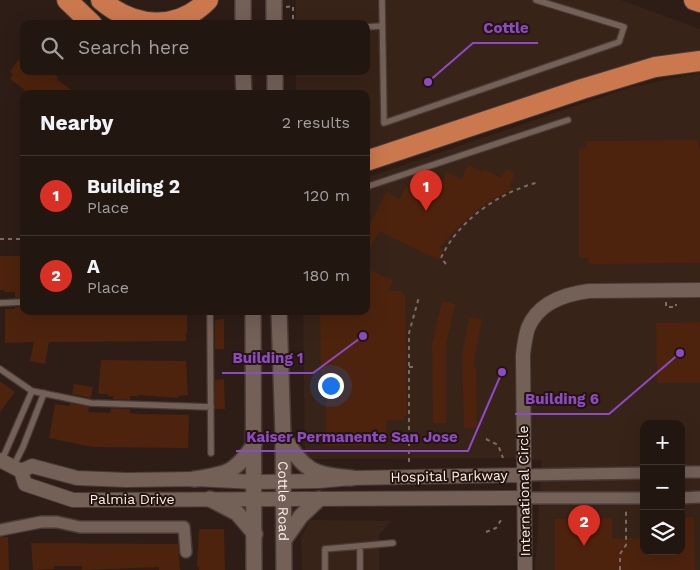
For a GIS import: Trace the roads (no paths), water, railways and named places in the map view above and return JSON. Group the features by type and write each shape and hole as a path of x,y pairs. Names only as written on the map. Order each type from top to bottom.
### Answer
{"highway":[{"path":"67,0 88,20"},
{"path":"101,0 122,14 138,20"},
{"path":"178,20 190,15 208,0"},
{"path":"694,0 700,2"},
{"path":"370,160 582,89 655,67 700,62"}],"main road":[{"path":"243,0 243,20"},
{"path":"274,0 274,20"},
{"path":"243,75 244,90"},
{"path":"275,75 275,90"},
{"name":"Cottle Road","path":"253,315 254,570"},
{"name":"Cottle Road","path":"279,315 284,482 284,570"},
{"path":"283,436 300,462 308,469 327,476 352,478"},
{"path":"194,479 228,473 244,460 254,445"},
{"path":"210,499 237,513 255,534"},
{"path":"284,540 301,516 319,499"}],"street":[{"name":"International Circle","path":"525,570 523,355 528,328 534,318 545,307 559,298 572,293 589,291 700,290"},
{"name":"Palmia Drive","path":"9,465 32,466 78,478 126,480 194,479 255,482"},
{"name":"Palmia Drive","path":"9,465 25,484 74,500 255,499"},
{"path":"685,472 700,472"},
{"name":"Hospital Parkway","path":"255,482 319,481 352,478 640,473"},
{"path":"685,498 700,497"},
{"name":"Hospital Parkway","path":"255,499 640,498"},
{"path":"0,530 41,522 57,522 80,527 184,527 186,552"}],"lane":[{"path":"382,0 384,123 619,42 624,27 536,0"},
{"path":"370,27 382,26"},
{"path":"370,185 568,120"},
{"path":"0,302 20,302"},
{"path":"210,315 211,452"},
{"path":"0,369 32,391 91,403 211,407"},
{"path":"9,465 32,391"},
{"path":"9,465 23,447 44,393"},
{"path":"325,570 325,549 393,543"},
{"path":"360,546 360,570"}],"place":[{"name":"Cottle","path":"428,82"},
{"name":"Building 2","path":"426,211"},
{"name":"Building 1","path":"363,336"},
{"name":"Building 6","path":"680,353"},
{"name":"Kaiser Permanente San Jose","path":"502,372"},
{"name":"A","path":"584,546"}]}
